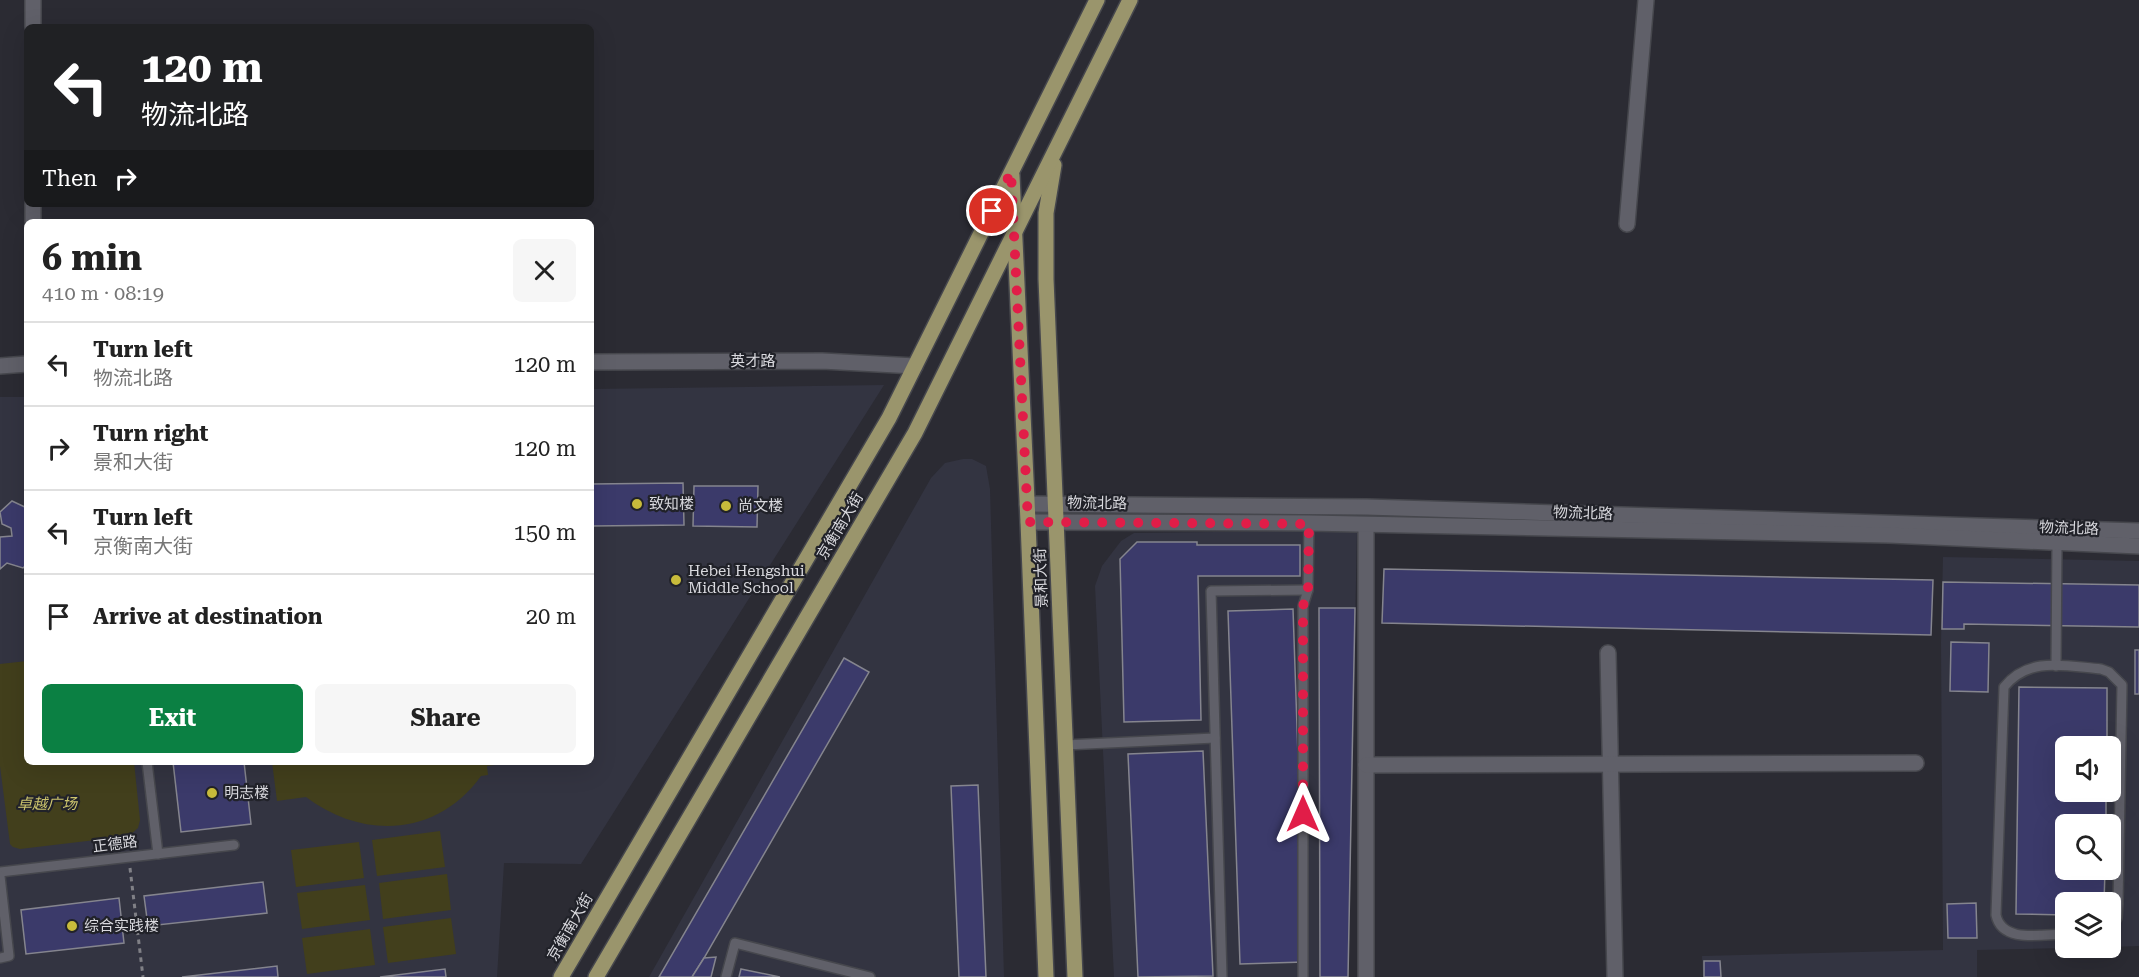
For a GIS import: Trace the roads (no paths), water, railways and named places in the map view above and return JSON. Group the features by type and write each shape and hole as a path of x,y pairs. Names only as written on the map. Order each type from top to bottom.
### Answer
{"main road":[{"name":"京衡南大街","path":"561,977 889,418 1097,0"},
{"name":"京衡南大街","path":"596,977 915,433 1130,0"},
{"name":"景和大街","path":"1059,144 1046,213 1046,279 1075,977"},
{"name":"景和大街","path":"1011,172 1046,977"}],"street":[{"path":"33,0 33,24"},
{"path":"1627,224 1646,0"},
{"name":"英才路","path":"594,362 822,361 915,366"},
{"path":"0,366 24,364"},
{"name":"物流北路","path":"1027,504 1367,507 2139,531"},
{"name":"物流北路","path":"1028,522 1309,524 1889,535 2139,546"},
{"path":"1366,530 1366,977"},
{"path":"1608,652 1615,977"},
{"path":"1366,765 1916,763"}],"lane":[{"path":"1303,977 1303,606 1308,590 1309,524"},
{"path":"2056,666 2058,542"},
{"path":"1222,977 1211,591 1308,590"},
{"path":"2055,934 2014,935 2003,931 1996,915 2004,687 2016,674 2028,668 2056,666 2101,669 2109,672 2122,685 2118,892"},
{"path":"1065,745 1215,738"},
{"path":"147,765 158,854"},
{"name":"正德路","path":"0,874 234,845"},
{"path":"0,874 5,957"},
{"path":"726,977 735,944 838,973 870,977"}],"place":[{"name":"致知楼","path":"637,504"},
{"name":"尚文楼","path":"726,506"},
{"name":"Hebei Hengshui Middle School","path":"676,580"},
{"name":"明志楼","path":"212,793"},
{"name":"综合实践楼","path":"72,926"}],"park label":[{"name":"卓越广场","path":"47,804"}]}
